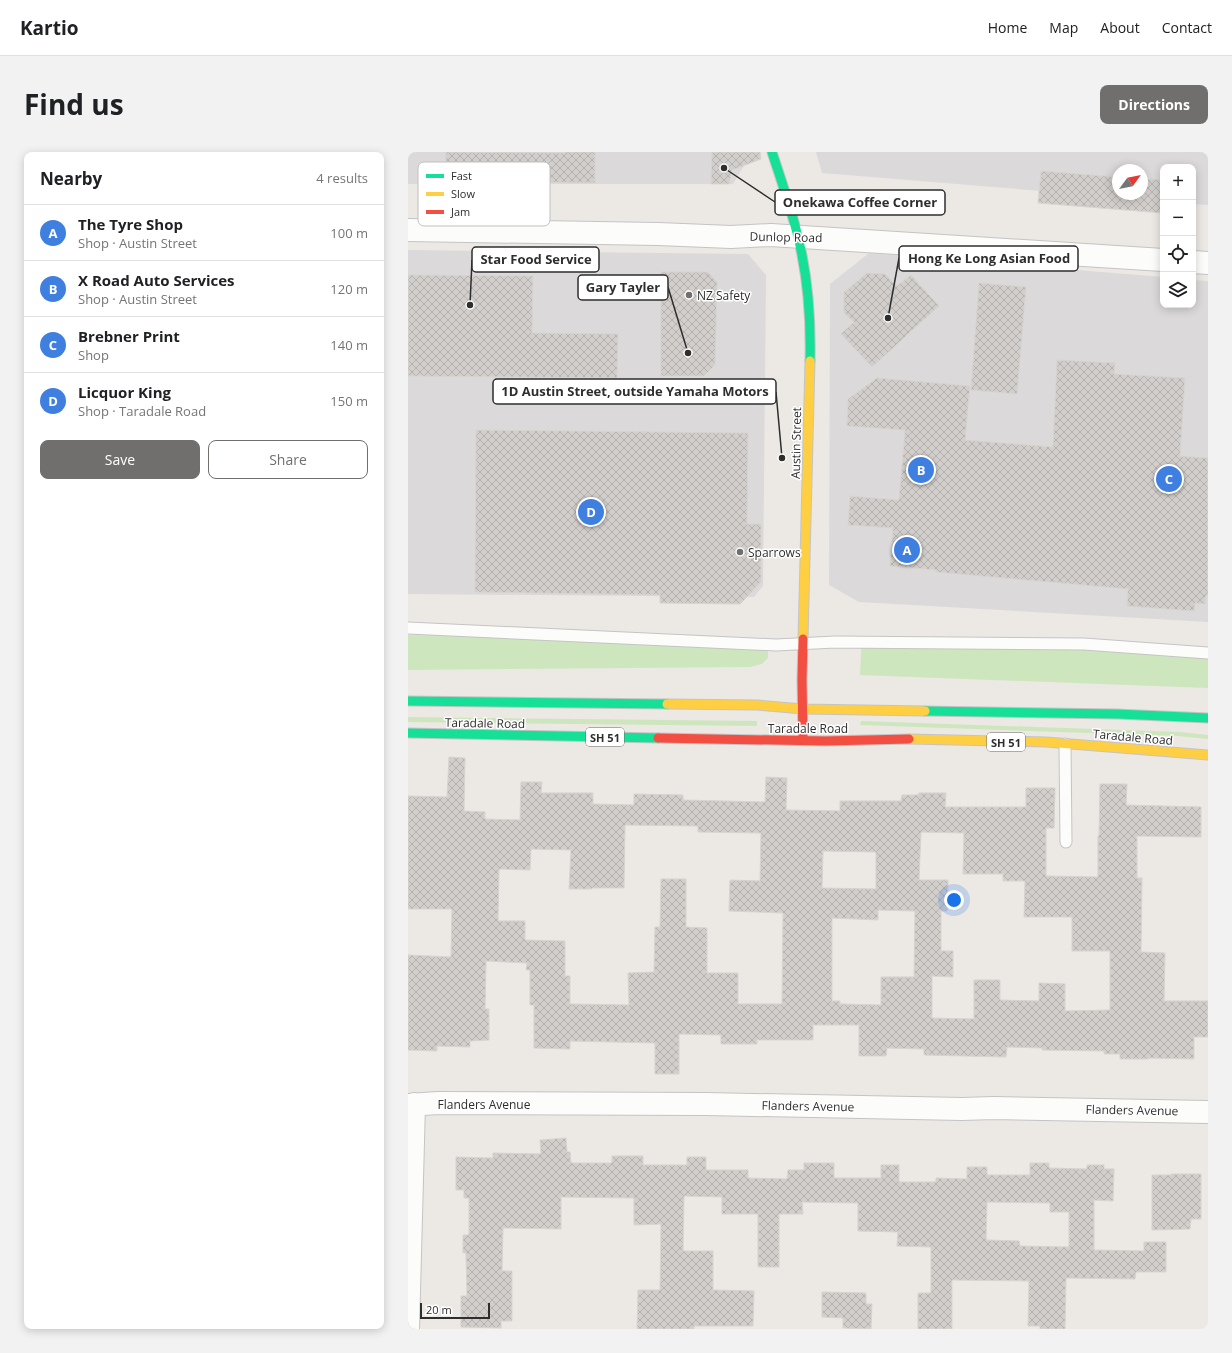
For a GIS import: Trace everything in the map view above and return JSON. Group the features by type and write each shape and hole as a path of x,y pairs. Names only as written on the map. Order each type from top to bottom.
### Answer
{"main road":[{"name":"Austin Street","path":"772,152 798,236 808,293 811,334 802,680 803,740"},
{"name":"Taradale Road","path":"408,701 757,705 803,709 1109,714 1208,718"},
{"name":"Taradale Road","path":"408,733 803,740 949,739 1065,744 1208,755"}],"street":[{"name":"Dunlop Road","path":"408,230 658,234 730,237 771,235 798,236 1160,260"},
{"path":"1196,262 1208,263"},
{"name":"Flanders Avenue","path":"411,1105 438,1103 706,1104 1208,1112"},
{"path":"408,1329 411,1105"}],"lane":[{"path":"408,628 776,645 803,643 1084,644 1208,653"},
{"path":"1065,744 1066,842"}],"shaded area":[{"path":"408,152 739,152 744,166 733,184 550,184 550,162 418,162 418,184 408,184"},
{"path":"816,152 1208,152 1208,205 1196,204 1196,164 1160,164 1160,201 1148,200 1148,164 1112,164 1112,197 822,173"},
{"path":"408,250 748,254 766,275 763,586 754,597 408,594"},
{"path":"869,253 1160,277 1160,308 1196,308 1196,280 1208,281 1208,622 859,602 829,585 830,284"}],"green space":[{"path":"408,635 745,638 768,650 768,658 762,664 750,667 408,670"},
{"path":"862,636 1208,651 1208,688 860,675"},
{"path":"408,717 757,721 757,726 408,722"},
{"path":"861,721 1180,732 1208,735 1208,739 1178,736 860,725"}],"building":[{"path":"446,152 595,152 595,183 550,182 550,162 446,162"},
{"path":"712,152 760,152 761,159 732,170 729,184 711,184"},
{"path":"1041,171 1112,177 1112,200 1148,200 1148,179 1160,180 1160,213 1038,203"},
{"path":"661,272 708,272 717,282 715,365 704,376 661,376"},
{"path":"867,273 885,274 897,286 911,275 939,306 872,367 841,334 854,322 844,313 844,292"},
{"path":"408,275 533,276 532,333 618,334 617,378 408,376"},
{"path":"979,283 1026,287 1017,394 971,390"},
{"path":"1057,360 1115,363 1114,374 1185,378 1180,456 1208,458 1208,595 1206,595 1205,604 1195,603 1194,611 1127,606 1128,589 936,572 936,570 890,566 893,528 848,525 850,496 899,500 905,430 847,426 848,399 877,378 970,386 965,440 1053,447"},
{"path":"476,430 748,433 747,524 761,524 761,582 740,604 660,603 660,595 475,592"},
{"path":"449,757 465,758 464,811 485,812 485,819 520,820 521,782 542,782 541,793 593,793 593,804 634,805 634,794 683,795 683,800 765,802 766,777 787,778 786,810 840,811 840,801 901,801 902,795 918,795 919,793 946,793 945,807 1026,807 1026,788 1055,788 1054,828 1046,828 1046,876 1098,877 1100,784 1127,784 1126,805 1201,807 1201,837 1137,836 1137,878 1142,878 1141,952 1165,953 1164,1001 1208,1001 1208,1037 1194,1037 1194,1059 1120,1059 1120,1054 1104,1054 1104,1051 1042,1050 1042,1048 1007,1047 1006,1057 924,1055 924,1049 887,1048 886,1056 859,1056 859,1025 813,1025 813,1040 757,1040 757,1044 721,1044 721,1035 679,1034 679,1074 655,1074 655,1043 570,1041 570,1049 534,1048 534,1005 530,1005 530,970 526,970 527,963 486,961 485,1009 489,1009 489,1040 470,1041 470,1047 437,1046 437,1051 408,1050 408,955 451,957 452,909 408,909 408,796 447,797","holes":["625,825 698,826 698,832 761,833 760,881 730,880 729,911 783,913 782,1004 738,1004 738,973 707,973 707,928 686,927 686,879 661,879 660,927 655,927 654,972 628,973 629,1005 570,1004 570,976 565,976 565,941 525,940 525,921 498,921 499,869 530,870 531,849 571,850 569,889 624,888","921,832 964,833 963,874 1003,874 1003,881 1025,881 1024,917 1072,917 1072,951 1110,951 1110,1010 1065,1011 1065,984 1039,983 1039,1001 1000,1000 1000,980 974,980 974,1019 932,1018 932,976 953,977 953,951 941,951 941,911 947,911 948,880 919,880","823,851 876,852 876,889 822,888","878,910 915,911 914,977 881,977 881,1005 840,1004 840,1001 832,1001 832,918 878,920"]},
{"path":"566,1138 567,1152 570,1152 571,1163 612,1163 612,1156 643,1156 643,1165 687,1165 687,1157 706,1157 706,1170 748,1170 748,1178 787,1179 788,1170 804,1170 804,1163 834,1163 834,1178 881,1178 881,1165 899,1165 899,1182 936,1182 936,1178 967,1179 967,1167 987,1167 987,1175 1030,1175 1030,1163 1049,1163 1049,1168 1087,1169 1087,1165 1104,1165 1104,1169 1114,1169 1113,1201 1094,1200 1094,1250 1144,1251 1144,1242 1166,1242 1166,1272 1136,1272 1135,1279 1066,1278 1065,1329 1040,1329 1040,1326 1028,1326 1029,1281 952,1280 952,1329 918,1329 918,1293 931,1293 931,1247 897,1246 898,1232 858,1231 858,1203 802,1202 803,1214 779,1214 779,1267 758,1267 758,1214 722,1214 722,1197 684,1196 683,1251 713,1251 713,1290 754,1291 753,1326 694,1326 694,1329 637,1329 638,1290 660,1290 661,1224 634,1225 634,1198 561,1197 561,1229 503,1228 502,1271 512,1271 512,1321 501,1321 501,1328 461,1327 461,1296 467,1296 466,1253 463,1253 463,1235 469,1235 469,1198 464,1198 464,1190 456,1190 456,1157 493,1158 493,1153 541,1154 540,1140","holes":["987,1202 1050,1203 1050,1212 1069,1212 1069,1247 1020,1246 1019,1241 986,1240"]},
{"path":"1201,1174 1201,1219 1191,1219 1190,1229 1152,1230 1152,1175"},
{"path":"822,1292 866,1293 866,1304 872,1304 871,1329 843,1328 843,1318 822,1317"}],"traffic: fast":[{"path":"772,152 792,215 804,267 809,314 810,361"},
{"path":"408,701 667,704"},
{"path":"925,711 1117,714 1208,718"},
{"path":"408,733 658,738"}],"traffic: slow":[{"path":"803,639 810,361"},
{"path":"667,704 757,705 803,709 925,711"},
{"path":"909,739 1046,742 1208,755"}],"traffic: jam":[{"path":"803,639 803,740"},
{"path":"658,738 825,741 909,739"}],"place":[{"name":"Onekawa Coffee Corner","path":"724,168"},
{"name":"NZ Safety","path":"689,295"},
{"name":"Star Food Service","path":"470,305"},
{"name":"Hong Ke Long Asian Food","path":"888,318"},
{"name":"Gary Tayler","path":"688,353"},
{"name":"1D Austin Street, outside Yamaha Motors","path":"782,458"},
{"name":"X Road Auto Services","path":"921,470"},
{"name":"Brebner Print","path":"1169,479"},
{"name":"Licquor King","path":"591,512"},
{"name":"The Tyre Shop","path":"907,550"},
{"name":"Sparrows","path":"740,552"}]}
